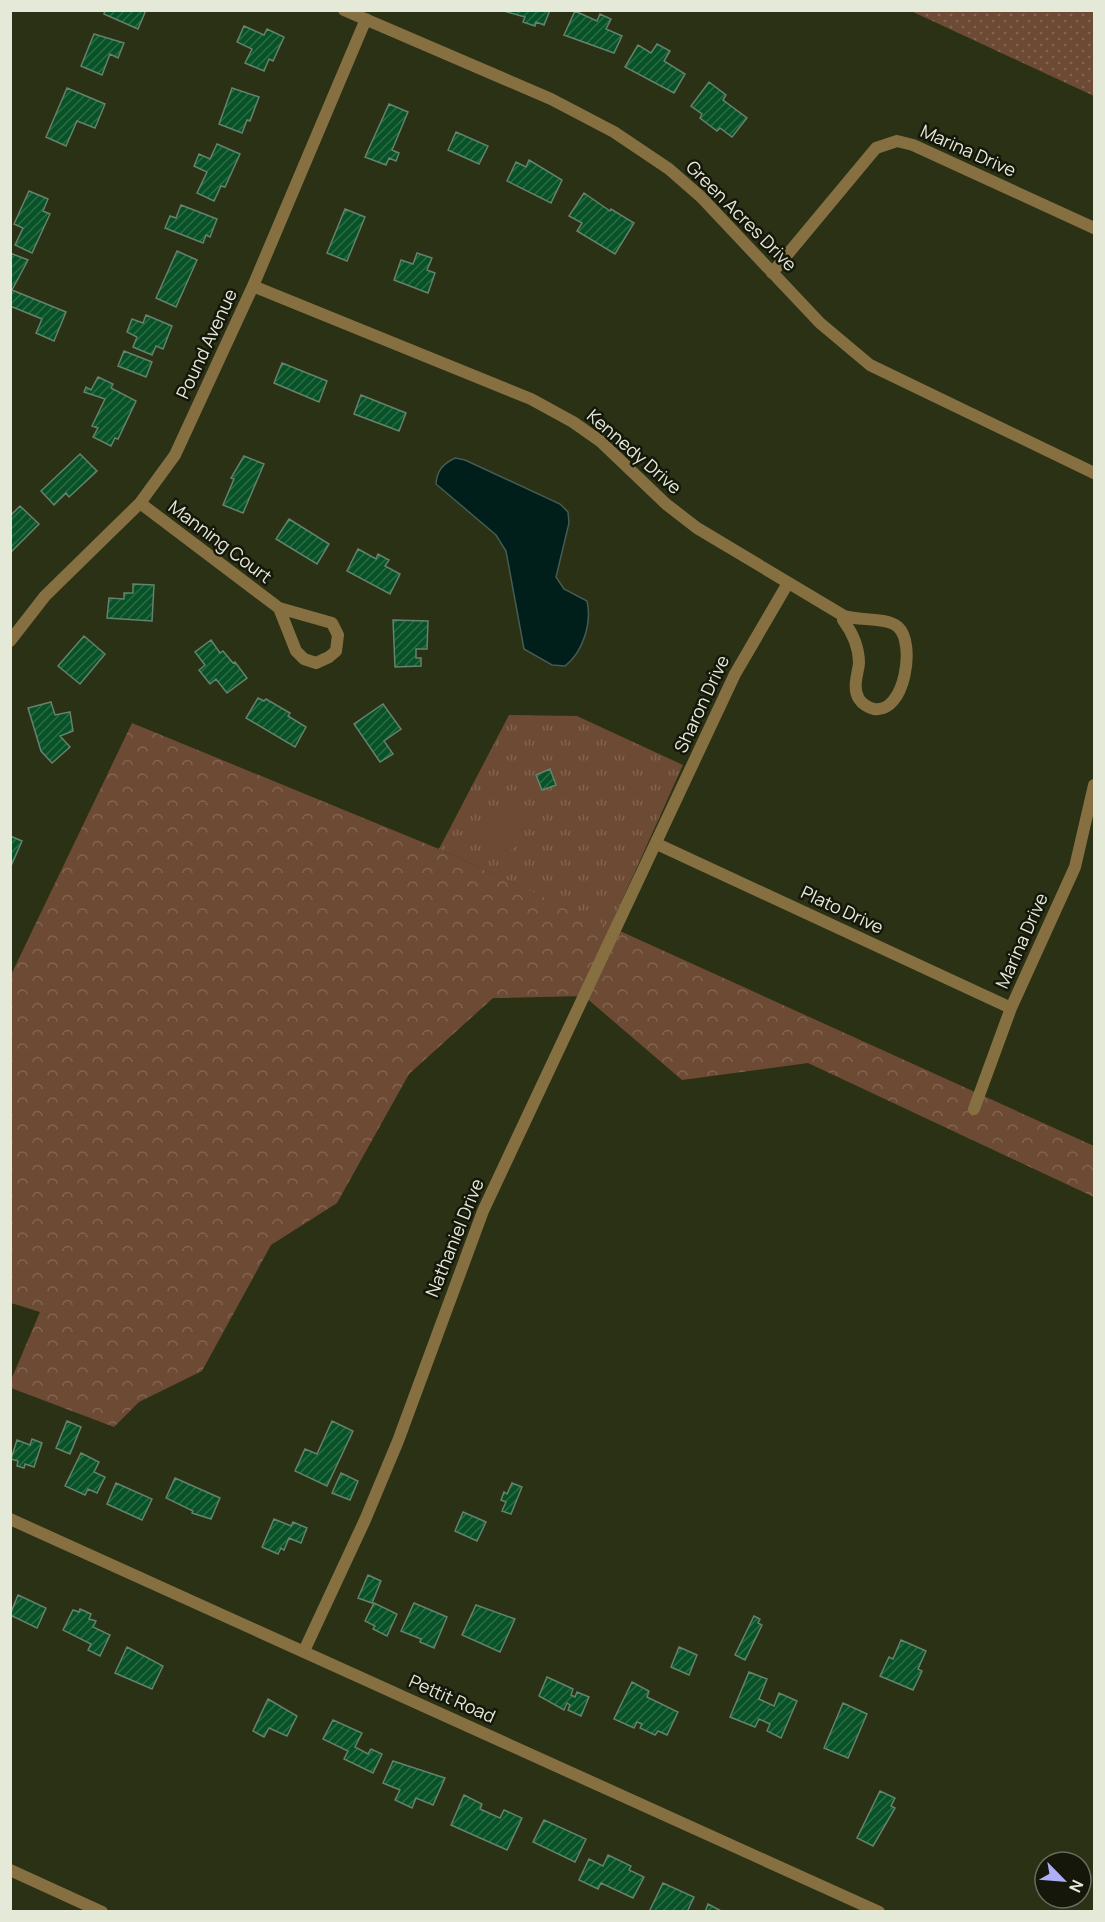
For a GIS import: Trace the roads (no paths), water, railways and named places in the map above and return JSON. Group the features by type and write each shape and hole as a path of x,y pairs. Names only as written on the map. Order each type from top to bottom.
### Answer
{"street":[{"name":"Green Acres Drive","path":"344,10 551,99 614,132 669,169 701,197 820,323 870,365 1095,473"},
{"name":"Pound Avenue","path":"10,641 59,581 140,503 175,455 253,286 366,19"},
{"name":"Marina Drive","path":"772,273 876,148 886,142 903,141 913,145 1095,228"},
{"name":"Kennedy Drive","path":"253,286 531,399 573,422 600,441 666,504 697,528 844,616 859,621 890,622 904,634 907,652 899,694 893,704 882,709 867,707 859,699 855,688 857,650 843,620 844,616"},
{"name":"Manning Court","path":"140,503 279,608 332,623 338,635 336,651 316,663 304,659 296,651 279,608"},
{"name":"Sharon Drive","path":"657,844 735,674 788,582"},
{"name":"Marina Drive","path":"974,1109 1011,1008 1075,867 1095,784"},
{"name":"Plato Drive","path":"657,844 1011,1008"},
{"name":"Nathaniel Drive","path":"304,1651 365,1520 398,1441 483,1211 657,844"},
{"name":"Pettit Road","path":"10,1519 879,1911"},
{"path":"10,1870 102,1911"}],"water":[{"path":"455,458 465,460 560,504 568,512 569,523 556,577 564,589 587,601 588,618 581,645 565,666 552,665 524,649 506,551 496,535 436,484 441,468"}]}
